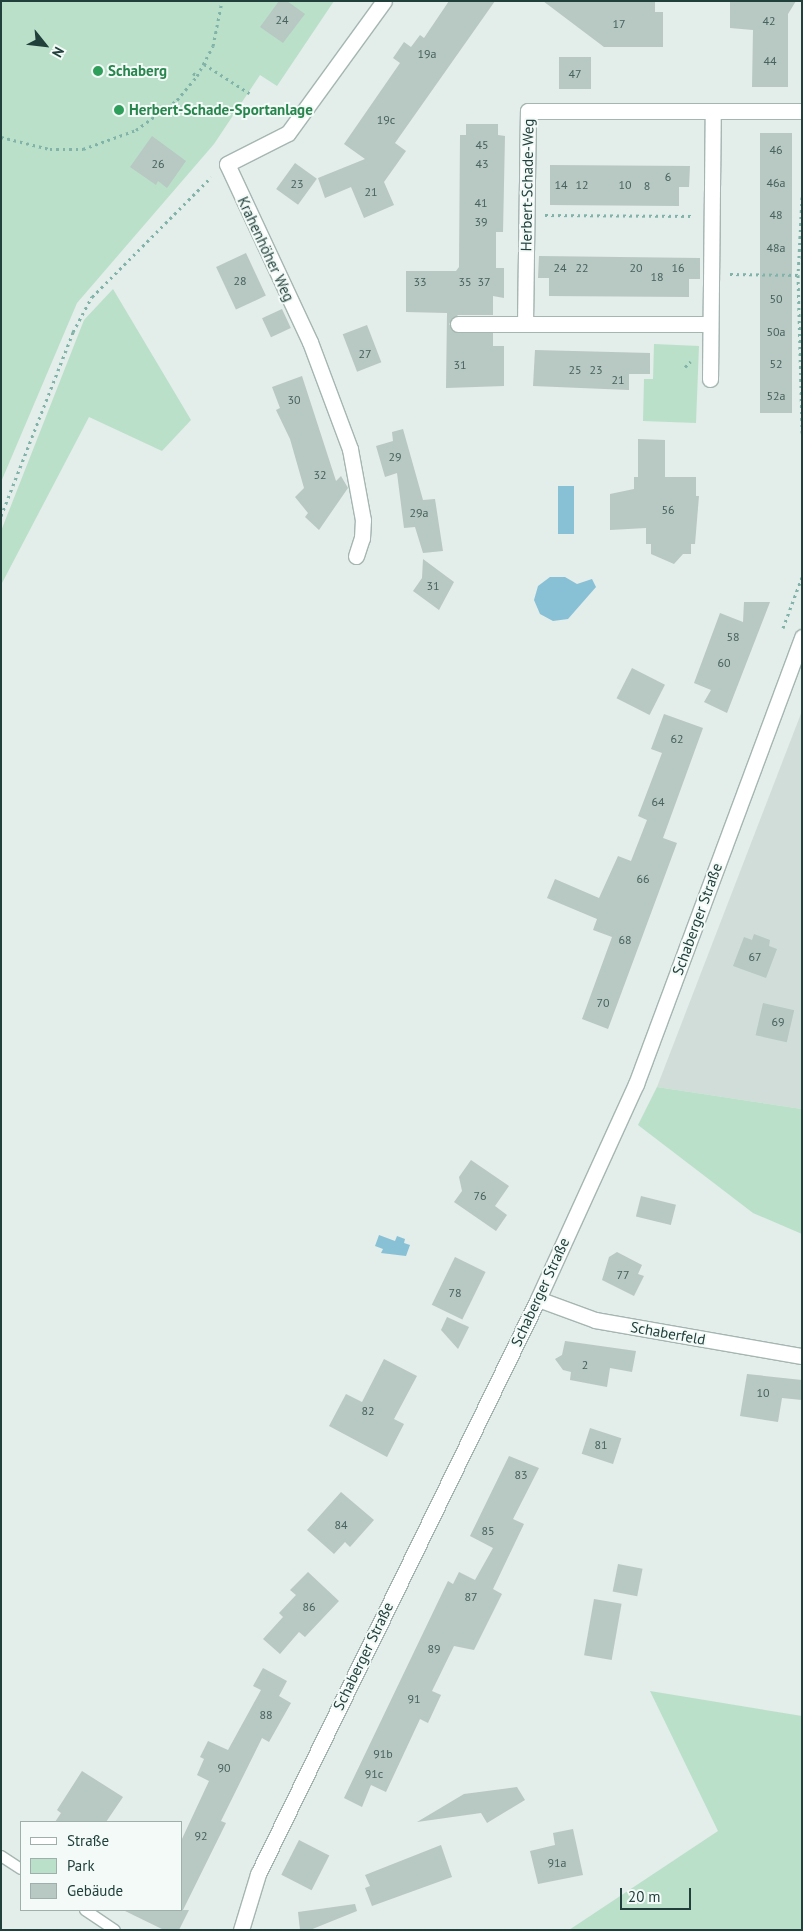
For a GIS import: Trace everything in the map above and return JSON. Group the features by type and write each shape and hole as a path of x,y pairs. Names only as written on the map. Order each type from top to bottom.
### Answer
{"street":[{"path":"227,164 288,133 384,1"},
{"name":"Herbert-Schade-Weg","path":"525,324 528,111 802,112"},
{"path":"710,380 713,111"},
{"name":"Krahenhöher Weg","path":"227,164 310,342 350,449 363,520 362,538 356,556"},
{"path":"458,324 710,324"},
{"name":"Schaberger Straße","path":"241,1930 258,1874 538,1299 636,1084 802,637"},
{"name":"Schaberfeld","path":"538,1299 595,1320 802,1356"}],"lane":[{"path":"1,1856 20,1868"},
{"path":"86,1911 115,1930"}],"path":[{"path":"1,137 50,149 83,149 113,141 165,109 197,76 204,64 216,34 222,1"},
{"path":"204,64 249,93"},
{"path":"193,73 197,76"},
{"path":"1,516 73,332 92,297 155,230 227,164"},
{"path":"802,197 800,275 802,433"},
{"path":"527,215 711,216"},
{"path":"712,273 800,275"},
{"path":"782,632 802,577"}],"shaded area":[{"path":"802,711 802,1109 657,1087"}],"green space":[{"name":"Herbert-Schade-Sportanlage","path":"1,1 334,1 277,86 260,75 214,144 77,303 1,482"},
{"path":"113,289 191,420 162,451 89,417 1,585 1,531 84,320"},
{"path":"654,344 699,346 696,423 643,421 644,379 653,379"},
{"path":"657,1087 802,1109 802,1234 753,1213 638,1125"},
{"path":"650,1691 802,1716 802,1930 569,1930 718,1831"}],"water":[{"path":"558,486 574,486 574,534 558,534"},
{"path":"550,577 565,577 577,584 592,579 596,587 568,619 553,621 540,614 534,600 538,586"},
{"path":"379,1235 395,1241 397,1236 405,1239 404,1243 410,1245 406,1256 381,1253 383,1249 375,1246"}],"building":[{"path":"279,1 287,1 305,14 283,43 260,27"},
{"path":"449,1 495,1 395,143 406,151 384,182 394,205 364,218 351,187 325,198 318,178 365,159 344,144 400,63 393,58 404,42 411,47 420,35 424,38"},
{"path":"543,1 655,1 655,12 663,12 663,47 604,47"},
{"path":"796,1 788,14 788,87 752,87 753,30 730,28 730,2"},
{"path":"559,57 591,57 591,89 559,89"},
{"path":"466,124 498,124 498,135 505,136 503,232 496,232 496,268 504,268 504,298 493,296 493,315 458,315 449,324 458,333 493,333 493,346 504,346 504,386 446,388 447,313 406,312 406,271 456,271 459,267 460,135 466,135"},
{"path":"760,133 792,133 792,413 760,413"},
{"path":"152,136 186,161 167,188 158,181 156,185 130,167"},
{"path":"295,163 317,179 298,205 276,189"},
{"path":"550,165 690,166 689,187 679,187 679,206 550,205"},
{"path":"246,253 266,296 236,310 216,267"},
{"path":"539,256 700,258 700,279 689,279 689,297 549,296 549,278 538,278"},
{"path":"282,309 291,328 271,337 262,318"},
{"path":"367,325 381,362 357,372 343,334"},
{"path":"535,350 650,353 650,374 629,374 629,390 533,386"},
{"path":"302,376 336,481 341,476 348,488 319,530 305,517 308,513 295,497 304,488 290,439 276,410 280,408 272,387"},
{"path":"403,429 423,500 435,499 443,551 423,553 415,527 404,528 397,473 385,477 376,446 393,441 392,432"},
{"path":"638,439 665,440 665,477 696,477 696,496 699,496 695,544 691,544 691,554 683,554 674,564 651,554 651,544 646,544 646,528 610,530 610,494 634,489 634,477 638,477"},
{"path":"423,559 454,582 439,610 413,591 422,578"},
{"path":"744,602 770,602 727,713 704,702 711,690 694,683 720,613 743,622"},
{"path":"632,668 665,685 650,715 617,698"},
{"path":"664,714 703,728 663,838 677,843 608,1029 582,1019 612,937 593,930 597,919 547,898 555,879 599,898 618,856 631,861 647,820 638,816 662,753 651,749"},
{"path":"754,934 770,940 769,946 777,949 766,978 733,966 744,937 752,940"},
{"path":"763,1003 794,1010 787,1042 756,1035"},
{"path":"471,1160 509,1186 495,1206 507,1215 496,1231 454,1202 462,1191 459,1177"},
{"path":"641,1196 676,1205 671,1225 636,1216"},
{"path":"617,1252 642,1265 638,1274 644,1276 634,1296 602,1280 609,1257"},
{"path":"455,1257 486,1272 462,1320 432,1305"},
{"path":"447,1317 469,1327 458,1349 441,1330"},
{"path":"565,1341 636,1351 632,1372 610,1368 607,1387 570,1380 571,1372 563,1370 555,1359 562,1355"},
{"path":"384,1359 417,1376 394,1419 404,1424 387,1457 329,1426 346,1394 362,1402"},
{"path":"747,1374 802,1380 802,1400 782,1398 778,1422 740,1416"},
{"path":"590,1428 621,1438 613,1464 582,1454"},
{"path":"509,1456 539,1468 513,1519 524,1524 493,1589 502,1594 474,1650 454,1646 432,1691 441,1695 428,1723 420,1719 386,1792 371,1785 362,1807 344,1798 448,1581 453,1584 459,1572 475,1580 493,1548 470,1536"},
{"path":"341,1492 374,1520 350,1547 345,1542 334,1554 307,1530"},
{"path":"618,1564 643,1569 637,1596 613,1591"},
{"path":"308,1572 339,1601 305,1637 299,1632 280,1654 263,1639 283,1617 279,1613 296,1595 290,1590"},
{"path":"594,1599 622,1604 612,1660 584,1655"},
{"path":"263,1668 287,1681 279,1696 291,1703 269,1742 262,1738 221,1821 226,1823 183,1910 189,1910 179,1930 164,1930 125,1911 182,1911 182,1839 209,1781 197,1775 204,1759 200,1757 208,1741 228,1750 261,1690 253,1686"},
{"path":"82,1771 123,1797 107,1821 56,1821 61,1813 57,1810"},
{"path":"517,1787 525,1800 487,1823 481,1813 417,1822 464,1794"},
{"path":"573,1829 583,1875 538,1884 530,1851 555,1845 553,1833"},
{"path":"299,1840 329,1855 312,1890 281,1875"},
{"path":"441,1845 452,1877 372,1906 365,1888 370,1886 365,1875"},
{"path":"355,1904 357,1911 310,1930 300,1930 298,1912"}],"place":[{"name":"Schaberg","path":"98,71"},
{"name":"Herbert-Schade-Sportanlage","path":"119,110"}]}
